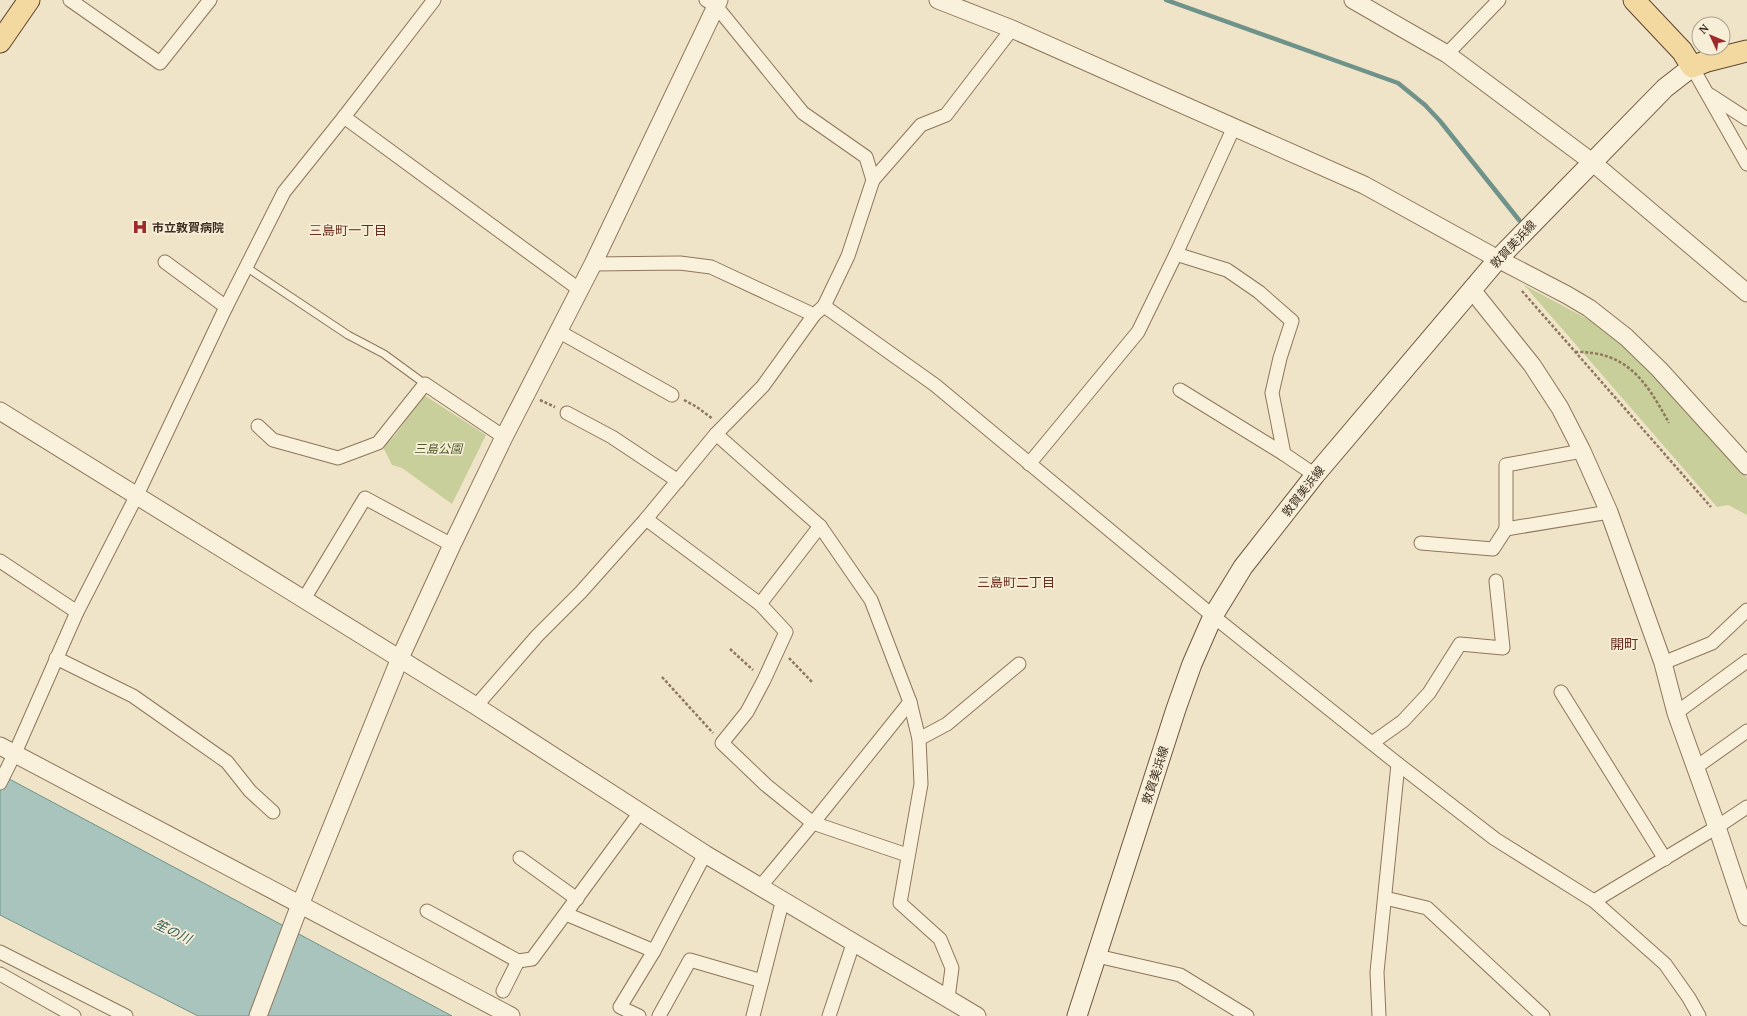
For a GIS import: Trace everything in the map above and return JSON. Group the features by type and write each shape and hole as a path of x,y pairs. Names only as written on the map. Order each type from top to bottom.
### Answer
{"main road":[{"path":"0,42 29,0"},
{"path":"1634,0 1682,51 1692,66 1747,51"},
{"name":"敦賀美浜線","path":"1077,1016 1176,709 1192,664 1214,616 1243,567 1315,475 1498,260 1665,88 1692,66"}],"street":[{"path":"70,0 160,63 210,0"},
{"path":"0,783 8,755 77,612 137,496 226,307 284,192 434,0"},
{"path":"938,0 1012,29 1364,185 1498,260 1590,308 1613,325 1659,369 1747,466"},
{"path":"1353,0 1447,54 1592,162 1747,293"},
{"path":"1447,54 1499,0"},
{"path":"258,1016 298,910 400,658 504,437 593,264 714,2 803,113 866,157 873,180"},
{"path":"476,706 537,636 581,592 646,519 719,430 763,386 819,311 848,256 873,180 921,125 946,115 1012,29"},
{"path":"1692,66 1747,164"},
{"path":"1708,94 1747,119"},
{"path":"344,117 580,290"},
{"path":"1029,464 1138,332 1176,254 1234,127"},
{"path":"1176,254 1226,270 1259,292 1292,321 1280,358 1272,393 1284,454"},
{"path":"165,262 226,307"},
{"path":"593,264 680,263 711,267 819,311 935,385 1214,616 1398,764 1495,839 1594,901 1664,964 1699,1016"},
{"path":"1472,290 1532,365 1560,408 1610,512 1663,664 1676,713 1717,827 1747,917"},
{"path":"558,331 672,394"},
{"path":"258,426 273,440 338,458 378,443 425,384 504,437"},
{"path":"1180,390 1284,454 1315,475"},
{"path":"0,411 400,658 641,811 705,854 854,941 977,1016"},
{"path":"566,413 612,437 678,481"},
{"path":"719,430 820,526 871,600 910,702 919,739 921,784 907,855 900,903 940,939 952,968 948,998"},
{"path":"1421,543 1493,549 1506,529 1506,465 1582,451"},
{"path":"304,599 365,498 452,545"},
{"path":"1506,529 1610,512"},
{"path":"646,519 760,604 786,632 764,680 747,712 722,744 766,785 813,824 907,855"},
{"path":"760,604 820,526"},
{"path":"0,561 77,612"},
{"path":"1372,743 1403,721 1429,693 1460,644 1503,648 1496,581"},
{"path":"1663,664 1712,643 1747,610"},
{"path":"56,658 133,696 227,762 250,791 273,812"},
{"path":"1676,713 1747,661"},
{"path":"919,739 947,724 1019,664"},
{"path":"1561,692 1664,859"},
{"path":"760,887 813,824 910,702"},
{"path":"1695,768 1747,731"},
{"path":"8,755 298,910 511,1016"},
{"path":"1379,1016 1377,972 1398,764"},
{"path":"1594,901 1717,827 1747,807"},
{"path":"427,911 518,962 532,959 641,811"},
{"path":"639,1016 620,1007 654,951 705,854"},
{"path":"520,858 576,899"},
{"path":"1385,898 1427,908 1543,1016"},
{"path":"753,1016 783,899"},
{"path":"566,914 654,951"},
{"path":"829,1016 854,941"},
{"path":"0,952 126,1016"},
{"path":"1097,956 1180,975 1247,1016"},
{"path":"659,1016 690,960 762,981"},
{"path":"503,991 518,962"},
{"path":"0,974 74,1016"}],"lane":[{"path":"246,267 348,335 384,354 425,384"}],"path":[{"path":"1520,289 1711,507"},
{"path":"1575,352 1590,352 1606,355 1621,361 1629,367 1647,388 1669,423"},
{"path":"526,393 566,413"},
{"path":"672,394 697,407 719,430"},
{"path":"779,647 813,683"},
{"path":"730,649 764,680"},
{"path":"662,677 722,744"}],"green space":[{"path":"1524,285 1595,323 1649,371 1747,478 1747,515 1728,505 1717,507"},
{"name":"三島公園","path":"424,395 486,435 452,504 402,468 392,465 383,447 396,434"}],"water":[{"name":"笙の川","path":"0,774 452,1016 198,1016 0,915"}],"waterway":[{"path":"1166,0 1398,83 1425,105 1440,121 1519,220"}],"place":[{"name":"市立敦賀病院","path":"140,227"}],"district":[{"name":"三島町一丁目","path":"348,230"},
{"name":"三島町二丁目","path":"1016,582"},
{"name":"開町","path":"1624,643"}]}
